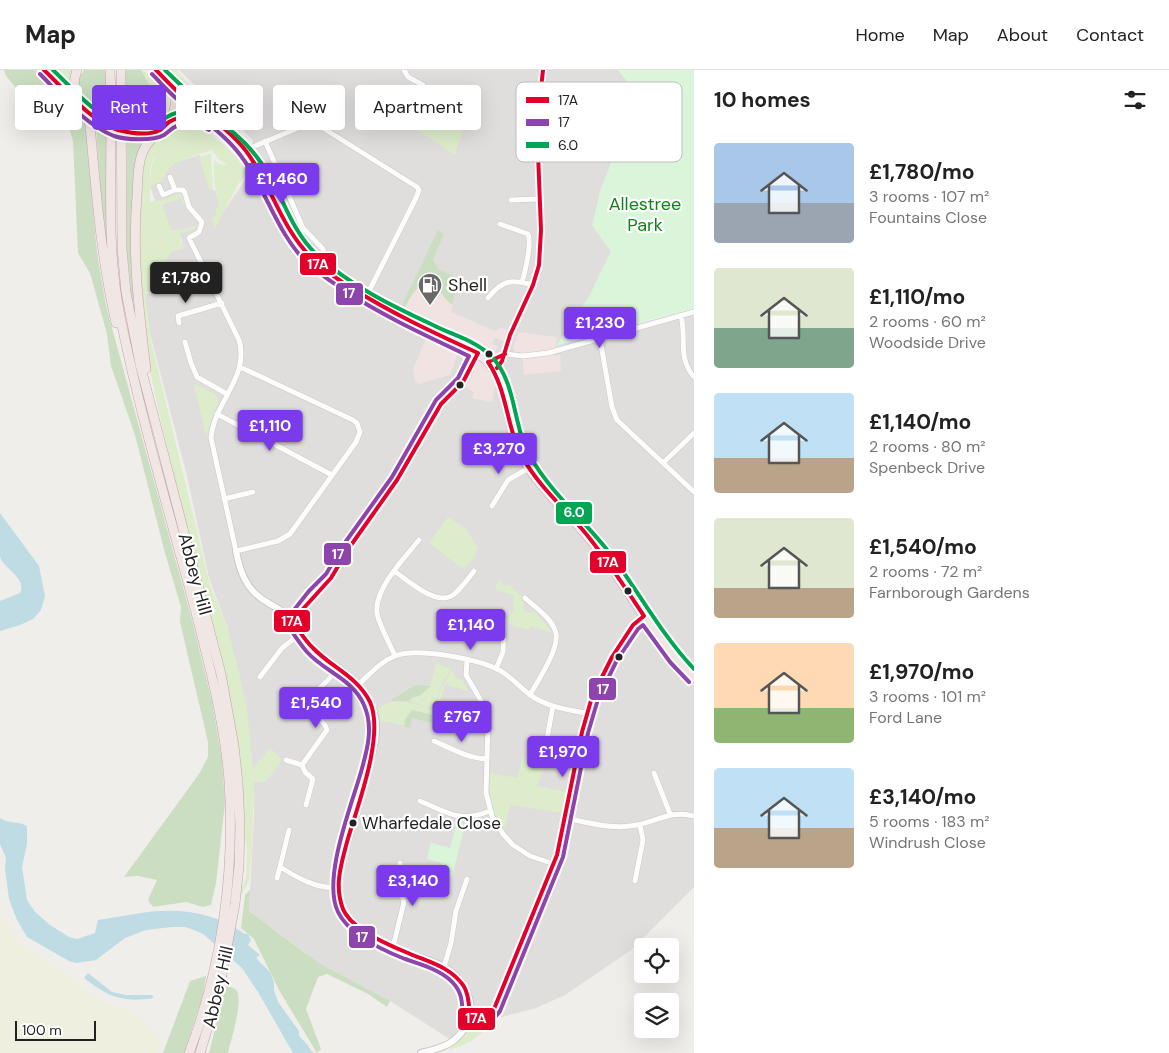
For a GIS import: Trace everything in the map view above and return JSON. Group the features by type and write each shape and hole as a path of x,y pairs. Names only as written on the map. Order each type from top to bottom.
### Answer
{"highway":[{"path":"75,85 77,70"},
{"name":"Abbey Hill","path":"110,70 111,210 113,261 119,313 137,394 203,639 219,712 228,781 230,823 229,914 222,979 200,1053"},
{"name":"Abbey Hill","path":"121,70 122,257 126,292 134,339 212,636 228,708 237,774 240,825 239,866 229,914 212,978 189,1053"},
{"path":"156,70 164,73 173,87 176,97 175,109 168,123"},
{"path":"173,87 226,129 233,139"},
{"path":"82,107 92,116"},
{"path":"86,112 90,125 108,288 118,335 137,394"},
{"path":"168,123 180,117 196,118 207,122 233,139 245,150 262,174 295,240 318,264 366,297 407,320 478,353 488,362 494,370 502,389 515,442 529,468 606,559 644,616 694,678"},
{"path":"117,130 139,134 160,130"},
{"path":"150,399 136,290 134,248 141,156 149,141 160,130"}],"main road":[{"path":"44,70 60,85"}],"street":[{"path":"404,70 408,77 423,85"},
{"path":"245,150 308,124 315,123 417,187 419,190 416,198 366,297"},
{"path":"265,141 303,228 323,249 324,254 318,264"},
{"path":"494,370 501,364 510,336 533,285 539,265 541,249 538,162"},
{"path":"170,177 175,190"},
{"path":"159,186 163,195 175,190 184,192 189,207 202,222 199,232 189,238 240,340 242,358 240,368 216,414 212,430 212,446 242,576 261,598 282,611 292,621 312,648 359,684 370,703 376,728 371,758 340,868 338,887 344,911 349,919 361,929 393,947 444,967 455,976 467,994 470,1018 462,1033 450,1044 421,1053"},
{"path":"512,200 539,199"},
{"path":"500,224 528,234 530,237 527,268 522,282"},
{"path":"488,298 502,284 513,281 533,285"},
{"path":"179,322 178,316 222,303"},
{"path":"488,362 505,354 523,356 548,353 694,312"},
{"path":"681,316 684,327 684,358 694,377"},
{"path":"600,339 615,417 694,492"},
{"path":"185,342 192,352 191,363 197,377 227,394"},
{"path":"292,621 331,578 349,548 397,480 441,404 463,382 478,353"},
{"path":"236,551 278,541 286,537 293,530 359,437 360,432 357,423 253,372 240,368"},
{"path":"216,414 332,475"},
{"path":"663,464 694,433"},
{"path":"492,506 508,480 529,468"},
{"path":"224,499 252,492"},
{"path":"395,656 377,613 379,598 394,571 419,540"},
{"path":"394,571 428,594 442,598 452,596 474,571"},
{"path":"525,598 551,622 557,636 551,655 530,695"},
{"path":"526,607 530,602"},
{"path":"470,1018 482,1020 489,1017 494,1009 554,864 560,844 586,713 599,680 612,657 633,625 644,616"},
{"path":"496,669 502,652 504,619"},
{"path":"496,626 504,626"},
{"path":"260,677 282,648 300,634"},
{"path":"359,684 381,663 395,656 411,652 435,654 496,669 511,678 530,695 545,703 586,713"},
{"path":"467,661 466,675 480,699 488,724 486,793 490,811 503,834 513,845 530,856 554,864"},
{"path":"302,765 328,730 312,711 310,704 312,696 315,691 326,683 337,667"},
{"path":"547,740 553,706"},
{"path":"434,741 465,755 487,759"},
{"path":"286,760 302,765 305,772 314,779 306,805"},
{"path":"654,773 670,814"},
{"path":"420,802 464,818 474,817 490,811"},
{"path":"565,818 614,826 640,825 670,814 694,816"},
{"path":"635,881 643,840 640,825"},
{"path":"277,878 289,830"},
{"path":"393,947 403,907 403,897 398,882 400,863"},
{"path":"280,867 295,876 319,886 338,887"},
{"path":"444,967 451,943 456,910 467,879"}],"shaded area":[{"path":"179,70 618,70 628,82 516,82 516,162 612,162 600,192 611,252 590,295 557,345 694,309 694,887 643,938 634,938 634,947 631,950 565,995 536,1008 484,1022 466,1031 456,1043 390,1001 304,962 306,953 249,911 254,815 253,768 227,626 209,578 187,476 146,318 145,294 159,290 157,276 164,262 172,251 184,248 181,237 166,233 150,186 173,163 200,155 210,189 216,191 222,214 250,173 253,140 242,130 263,130 263,85 195,85"},
{"path":"430,283 454,301 451,312 495,331 501,328 510,331 505,342 496,338 492,344 497,346 495,352 501,355 492,402 472,398 474,392 466,387 474,371 470,357 459,351 450,375 418,384 415,380 413,369 431,327 419,321 401,307 409,292 416,285"},
{"path":"518,332 557,337 554,356 560,355 561,371 524,375 522,353 516,352 513,348"}],"green space":[{"path":"4,70 36,70 52,85 15,85 15,87 6,76"},
{"path":"47,70 72,70 70,85 64,85"},
{"path":"84,70 107,70 107,85 92,85 92,110 82,98 80,79"},
{"path":"125,70 141,70 149,85 125,85"},
{"path":"141,70 154,77 161,85 149,85"},
{"path":"166,70 178,70 177,72 190,85 177,85 166,74"},
{"name":"Allestree Park","path":"618,70 694,70 694,309 597,332 556,346 590,295 611,252 592,225 600,192 612,162 682,162 682,82 628,82"},
{"path":"166,93 168,97 169,107 166,116"},
{"path":"82,118 85,122 97,253 106,306 193,624 212,702 222,760 225,803 216,883 211,905 203,907 186,902 153,907 148,900 157,880 138,876 124,877 199,774 208,757 208,742 180,622 181,607 165,553 135,435 111,366 107,334 90,273 78,253 73,141 70,131 82,130"},
{"path":"176,124 176,130 204,130 237,157 249,171 239,183 215,228 212,220 213,217 217,216 215,209 219,206 216,195 214,160 219,164 227,165 219,160 212,150 172,165 167,170 163,181 150,186 150,202 161,201 174,195 182,194 185,202 183,205 181,198 162,205 172,231 198,224 193,230 181,233 180,241 185,247 172,251 156,276 160,289 145,293 151,341 210,585 227,626 239,672 247,709 253,768 270,748 281,758 279,765 265,782 254,782 249,881 241,895 246,877 247,850 235,727 220,652 179,501 151,376 139,288 141,174 146,150 152,141","holes":["155,155 151,169 150,186 150,170"]},
{"path":"96,130 108,133 106,182 109,259 103,228"},
{"path":"418,130 463,130 455,155"},
{"path":"127,139 133,141 142,140 136,164 135,302 132,300 127,250"},
{"path":"212,153 213,190 209,189 199,157"},
{"path":"438,230 444,234 433,259 438,269 456,277 452,278 450,283 456,286 453,305 435,288 425,285 420,286 412,294 405,307 401,307"},
{"path":"194,384 214,393 219,399 206,436"},
{"path":"448,517 466,529 478,548 473,559 463,569 429,543"},
{"path":"501,578 502,584 505,586 509,585 522,597 524,610 529,613 534,611 553,633 530,626 529,630 508,624 508,619 514,610 513,595 496,590 496,585"},
{"path":"436,663 451,669 442,683 434,706 430,708 409,701 423,693 430,685"},
{"path":"452,670 458,679 462,680 468,691 445,684 436,720 436,700"},
{"path":"415,685 431,686 419,696 413,697 409,701 390,701"},
{"path":"390,702 417,704 432,710 433,715 412,710 405,720 404,726 381,722 378,708"},
{"path":"412,710 433,715 432,723 412,718 410,728 404,726 405,720"},
{"path":"522,759 545,762 537,786 566,792 562,813 510,805 504,831 496,817 492,804 490,773 517,778"},
{"path":"457,822 465,825 452,877 438,877 442,863 427,859 431,843 450,848"},
{"path":"250,890 249,911 320,964 390,1001 387,1007 368,994 327,974 318,977 306,1009 321,1049 317,1053 279,990 254,939 241,928 245,895"},
{"path":"0,915 22,944 103,1002 130,1011 139,1018 158,1037 160,1045 158,1053 0,1053"},
{"path":"206,976 203,995 184,1053 163,1053 190,981"},
{"path":"226,986 232,987 237,991 239,1004 234,1030 228,1053 209,1053"},
{"path":"474,1022 488,1022 490,1024 472,1040 449,1050 468,1027"}],"water":[{"path":"0,513 39,566 45,596 41,610 33,619 0,631 0,601 20,593 21,583 0,557"},
{"path":"0,818 27,826 27,844 22,867 27,900 35,912 50,925 69,937 77,939 95,933 98,920 155,911 182,911 208,916 248,934 251,940 248,945 260,955 256,958 270,972 278,1002 299,1031 299,1036 313,1053 293,1053 242,968 203,934 194,930 185,927 172,927 146,930 125,938 96,960 76,963 69,961 27,937 17,920 9,899 5,869 6,858 0,844"},
{"path":"88,973 112,992 126,995 152,995 154,998 133,1000 116,997 101,990 84,978"}],"transit line":[{"name":"17A","path":"44,70 89,113 108,126 118,130 134,133 156,132 176,119"},
{"name":"6.0","path":"53,70 92,107 109,119 122,124 151,127 172,114 189,111 206,115 222,124 239,137 261,162 302,238 316,254 342,276 372,294 485,350 499,366 506,378 524,444 538,469 547,482 608,551 670,641 694,669"},
{"name":"17A","path":"156,70 182,96 225,129 246,151 292,233 311,257 329,273 381,305 478,353 463,382 441,404 397,480 349,548 331,578 292,621 320,655 351,679 365,693 374,716 372,752 368,772 339,876 339,892 343,909 354,923 371,936 438,965 451,973 463,985 468,1001 470,1018 474,1019 486,1016 494,1009 557,855 582,732 592,697 612,657 633,625 644,616 599,550 543,486 523,458 513,434 500,385 488,362 505,354"},
{"name":"6.0","path":"165,70 181,85"},
{"name":"17A","path":"542,82 543,70"},
{"name":"17","path":"40,74 83,117 114,136 132,139 154,138 164,135 176,127"},
{"name":"17","path":"152,74 174,96 221,134 235,148 258,182 287,238 306,262 320,274 375,309 469,356 458,378 436,400 392,477 344,544 326,574 309,591 286,620 307,652 346,682 359,696 369,722 367,747 345,823 333,881 334,898 338,912 350,928 367,941 444,975 455,985 459,992 466,1023 481,1025 489,1022 500,1011 563,857 588,733 598,699 617,660 638,629 643,625 670,662 689,682"},
{"name":"17A","path":"497,368 502,361 510,335 533,285 539,265 541,230 538,162"}],"place":[{"name":"Shell","path":"430,306"},
{"name":"Wharfedale Close","path":"353,823"}]}
